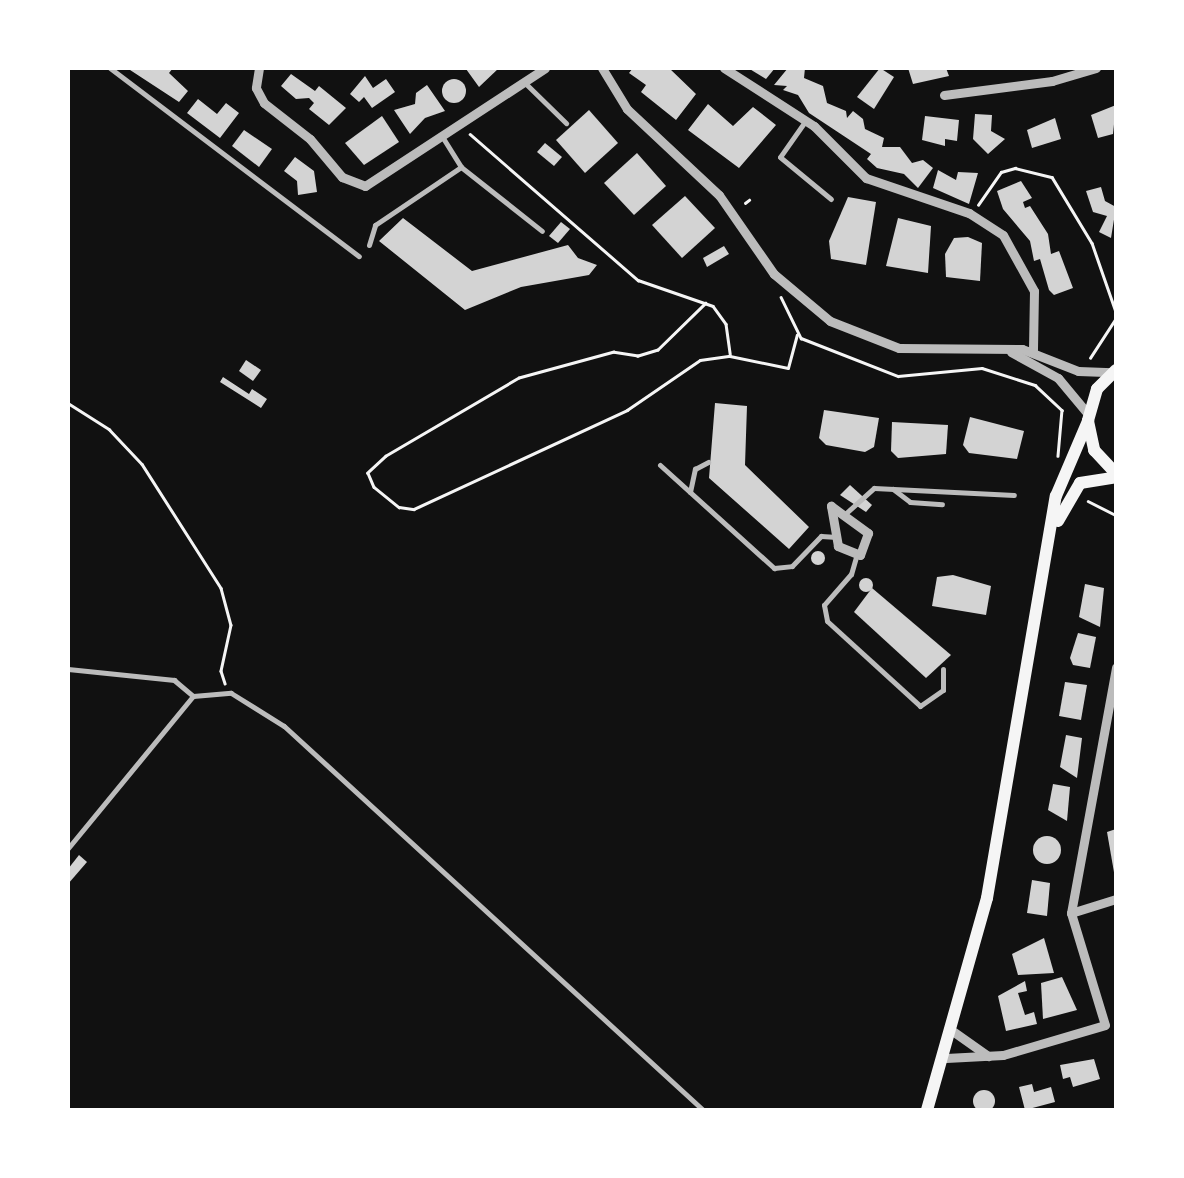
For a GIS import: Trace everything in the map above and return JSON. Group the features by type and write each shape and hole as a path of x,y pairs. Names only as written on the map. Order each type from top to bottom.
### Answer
{"main road":[{"path":"927,1110 954,1032 1003,820 1062,476 1114,371"},
{"path":"1051,537 1080,483 1116,475 1094,450 1088,417"}],"street":[{"path":"260,68 262,99 356,185 377,183 545,68"},
{"path":"602,68 627,109 714,189 774,274 818,314 899,348 1033,351 1078,371 1114,371"},
{"path":"724,68 806,120 866,178 973,216 1003,235 1027,271 1035,299 1033,351"},
{"path":"944,95 1052,81 1096,68"},
{"path":"1004,350 1058,378 1088,417"},
{"path":"831,506 845,514 870,537 856,557 841,551 831,506"},
{"path":"1105,1025 1071,912 1116,667"},
{"path":"1071,912 1116,898"},
{"path":"946,1058 988,1056 1116,1022"},
{"path":"954,1032 988,1056"}],"lane":[{"path":"110,68 359,256"},
{"path":"524,82 566,123"},
{"path":"806,120 780,156 831,200"},
{"path":"443,138 461,167 542,231"},
{"path":"369,245 375,225 461,167"},
{"path":"690,492 695,469 708,462"},
{"path":"660,465 774,568 789,568 820,536 837,537"},
{"path":"894,489 910,502 942,504"},
{"path":"845,514 865,492 894,489 1014,495"},
{"path":"856,557 851,574 824,605 826,620 920,706 942,690 942,669"},
{"path":"68,669 174,680 193,696"},
{"path":"68,848 193,696 231,692 284,726 703,1110"}],"path":[{"path":"463,124 630,274 706,303 723,318 730,356"},
{"path":"973,216 1000,172 1015,168 1052,177 1092,243 1116,312"},
{"path":"706,303 658,350 614,352 519,378 386,456 368,473 374,487 398,507 414,509 627,410 678,370 730,356 788,368 796,335"},
{"path":"1080,367 1116,318"},
{"path":"1058,401 1063,418 1054,454 1061,458"},
{"path":"68,404 110,429 142,464 221,588 232,624 220,671 231,692"},
{"path":"1082,490 1100,511 1116,515"}],"building":[{"path":"127,68 173,68 169,73 188,91 179,102"},
{"path":"499,68 479,87 466,69"},
{"path":"633,68 669,68 696,94 676,120 641,92 646,85 629,73"},
{"path":"748,68 775,68 766,79"},
{"path":"788,68 805,68 804,78 823,86 827,103 846,111 847,118 853,111 863,119 865,129 884,138 882,147 900,147 912,163 923,160 933,168 918,188 904,174 877,168 867,159 871,154 809,113 798,95 783,90 787,86 774,85"},
{"path":"880,68 894,77 874,109 857,97"},
{"path":"908,68 946,68 949,76 913,84"},
{"path":"291,74 315,91 319,86 346,108 329,125 309,109 314,103 309,98 296,99 281,86"},
{"path":"365,76 373,88 386,79 395,92 372,108 364,97 359,102 350,94"},
{"path":"454,79 466,91 454,103 442,91"},
{"path":"427,85 445,111 425,118 410,134 394,110 415,104 416,93"},
{"path":"198,99 217,114 226,103 239,113 220,138 187,113"},
{"path":"708,104 733,126 753,107 776,125 739,168 688,130"},
{"path":"1116,105 1113,134 1098,138 1091,115"},
{"path":"589,110 618,143 585,173 556,140"},
{"path":"975,114 992,115 991,131 1005,139 988,154 973,139"},
{"path":"382,116 399,142 364,165 345,143"},
{"path":"925,116 959,120 957,141 945,139 945,146 922,140"},
{"path":"1055,118 1061,139 1032,148 1027,130"},
{"path":"244,130 272,149 259,167 232,146"},
{"path":"545,143 562,157 554,166 537,152"},
{"path":"637,153 666,186 634,215 604,183"},
{"path":"295,157 314,171 317,192 298,195 297,181 284,171"},
{"path":"938,170 956,180 958,172 978,173 969,204 933,188"},
{"path":"1021,181 1032,198 1023,202 1025,208 1030,206 1048,234 1051,254 1059,251 1073,288 1054,295 1049,290 1040,259 1034,261 1030,241 1003,209 997,191"},
{"path":"1101,187 1105,201 1116,207 1111,238 1099,232 1107,216 1093,212 1086,191"},
{"path":"685,196 715,228 682,258 652,225"},
{"path":"848,197 876,202 866,265 831,259 829,241"},
{"path":"403,218 472,271 568,245 578,258 597,265 589,275 521,287 465,310 379,241"},
{"path":"898,218 931,226 928,273 886,266"},
{"path":"561,222 570,229 558,243 549,236"},
{"path":"968,237 982,243 980,281 946,277 945,254 954,238"},
{"path":"724,246 729,254 707,267 703,258"},
{"path":"246,360 261,370 253,381 239,371"},
{"path":"223,377 249,394 252,389 267,399 261,408 220,382"},
{"path":"715,403 747,406 745,465 809,527 789,549 709,478"},
{"path":"824,410 879,418 874,447 865,452 826,445 819,438"},
{"path":"970,417 1024,431 1017,459 969,453 963,445"},
{"path":"892,422 948,425 946,454 898,458 891,451"},
{"path":"850,485 872,505 866,512 840,495"},
{"path":"818,551 825,558 818,565 811,558"},
{"path":"953,575 991,586 986,615 932,606 937,577"},
{"path":"866,578 873,585 866,592 859,585"},
{"path":"1085,584 1104,588 1100,627 1079,617"},
{"path":"872,588 951,655 926,678 854,612"},
{"path":"1078,633 1096,637 1090,668 1073,665 1070,658"},
{"path":"1065,682 1087,685 1081,720 1059,716"},
{"path":"1066,735 1082,738 1077,778 1060,767"},
{"path":"1053,784 1070,787 1067,821 1048,810"},
{"path":"1116,829 1116,878 1115,878 1107,832"},
{"path":"1047,836 1057,840 1061,850 1057,860 1047,864 1037,860 1033,850 1037,840"},
{"path":"79,855 87,862 68,884 68,869"},
{"path":"1032,880 1050,883 1047,916 1027,913"},
{"path":"1044,938 1054,973 1018,975 1012,954"},
{"path":"1062,977 1077,1010 1043,1019 1041,983"},
{"path":"1025,981 1027,991 1018,993 1025,1015 1034,1012 1037,1024 1006,1031 998,996"},
{"path":"1094,1059 1100,1079 1073,1087 1070,1077 1063,1079 1060,1065"},
{"path":"1032,1084 1034,1092 1051,1087 1055,1102 1025,1110 1019,1087"},
{"path":"984,1090 992,1093 992,1109 984,1112 976,1109 973,1101 976,1093"}]}
